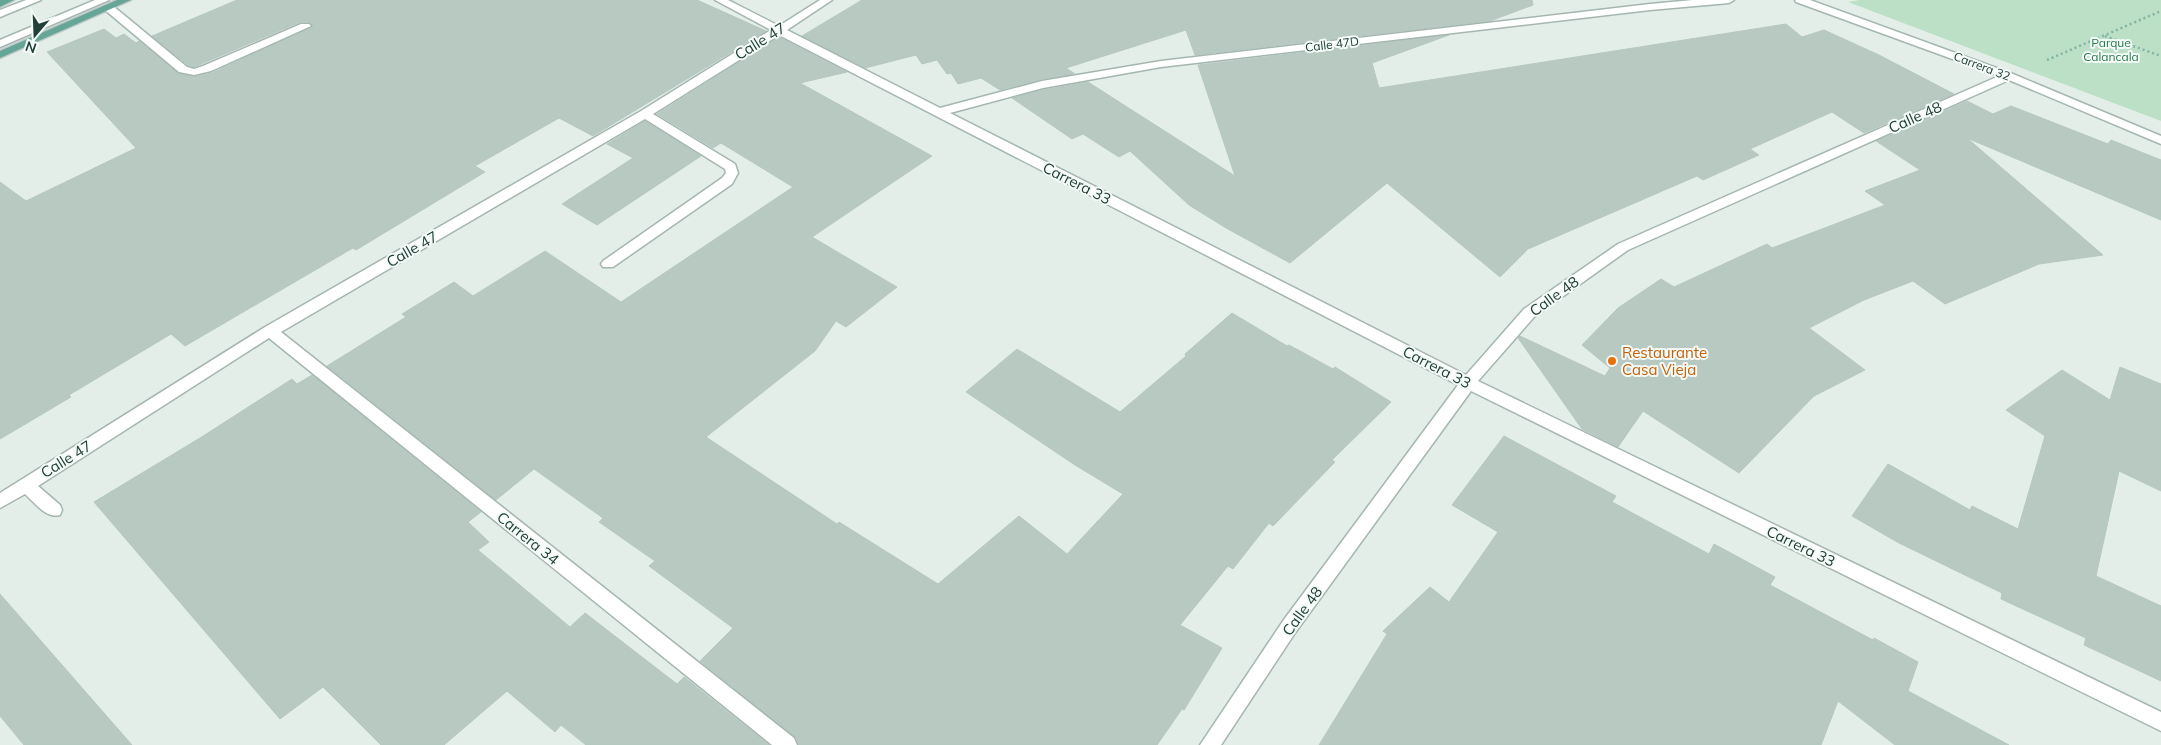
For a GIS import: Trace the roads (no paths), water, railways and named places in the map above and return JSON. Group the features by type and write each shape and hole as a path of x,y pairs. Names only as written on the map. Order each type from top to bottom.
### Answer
{"main road":[{"path":"0,4 9,0"},
{"path":"0,55 106,4 126,0"}],"street":[{"path":"0,14 36,0"},
{"name":"Carrera 33","path":"720,0 1468,383 2161,722"},
{"name":"Calle 47","path":"0,501 270,331 645,114 827,0"},
{"path":"1632,0 1650,7"},
{"name":"Calle 47D","path":"938,112 1042,85 1161,64 1650,7 1729,0"},
{"name":"Carrera 32","path":"1800,0 2009,76 2161,140"},
{"path":"0,44 106,4 183,70 194,72 208,69 305,26"},
{"name":"Calle 48","path":"1210,745 1289,627 1468,383 1529,313 1623,247 2009,76"},
{"path":"608,264 727,182 732,173 731,167 645,114"},
{"name":"Carrera 34","path":"270,331 787,745"},
{"path":"26,484 54,510"}],"place":[{"name":"Restaurante Casa Vieja","path":"1612,361"}],"park label":[{"name":"Parque Calancala","path":"2111,49"}]}
